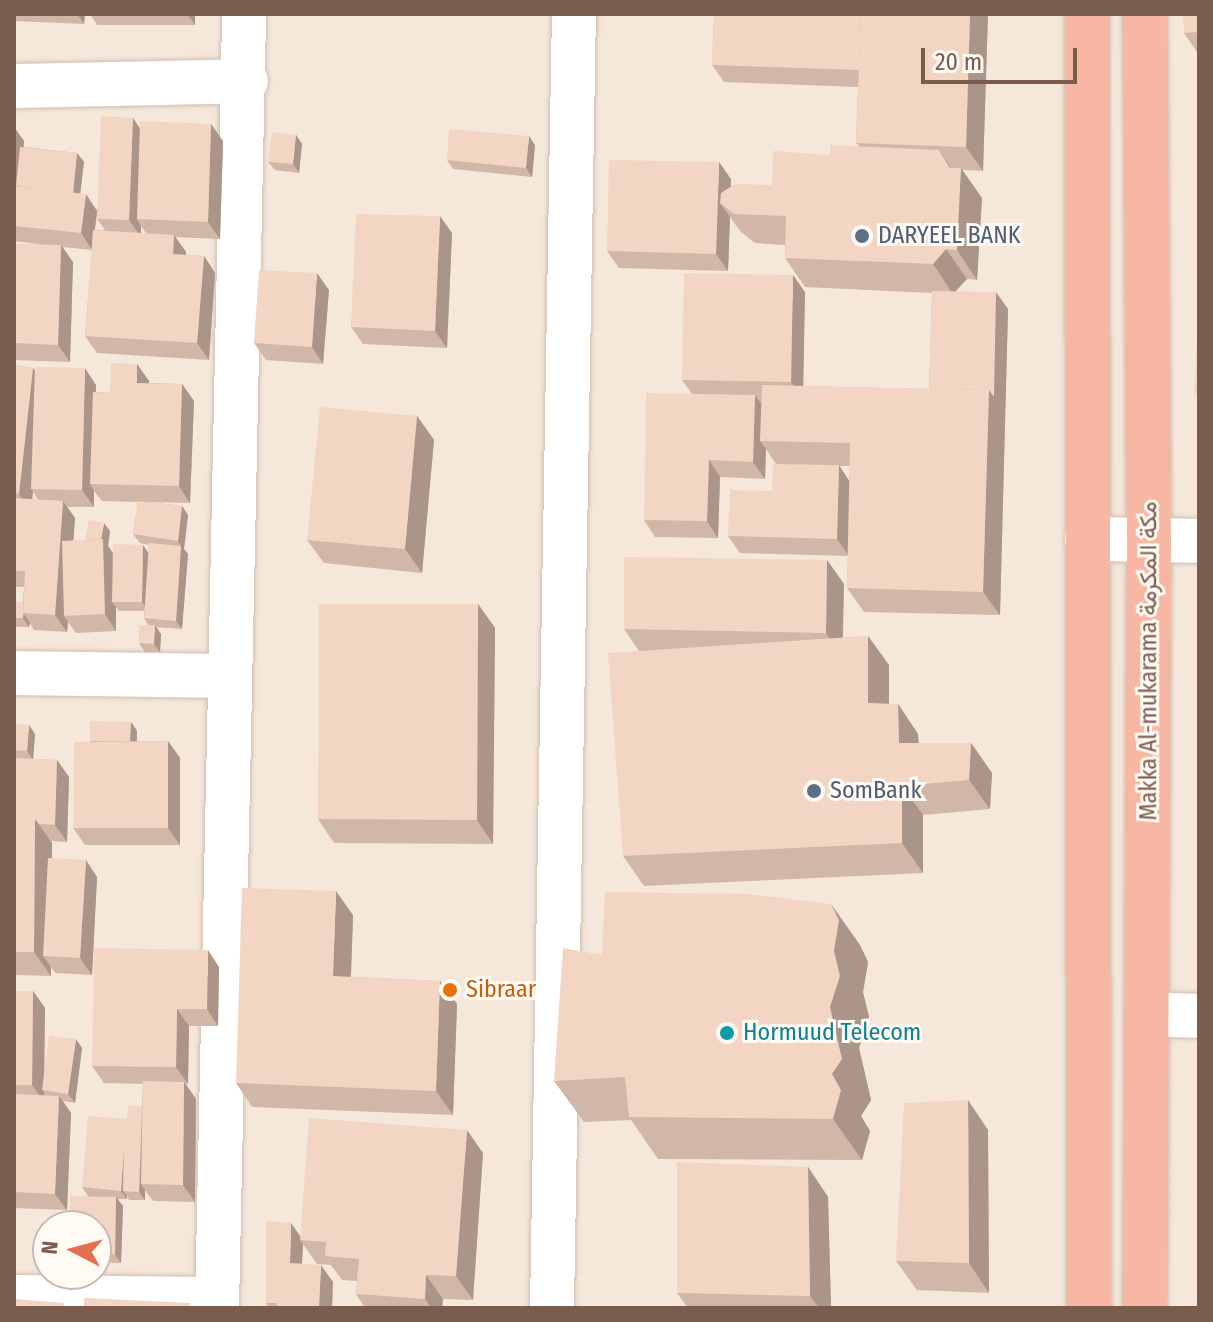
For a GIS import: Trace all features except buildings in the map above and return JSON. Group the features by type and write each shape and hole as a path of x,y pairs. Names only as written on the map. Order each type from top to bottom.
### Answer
{"highway":[{"path":"1087,14 1089,1308"},
{"name":"Makka Al-mukarama مكة المكرمة","path":"1145,14 1149,541 1145,1308"}],"street":[{"path":"14,1297 217,1303 228,914 227,676 246,81 244,14"},
{"path":"552,1308 574,14"},
{"path":"14,86 246,81"},
{"path":"1087,539 1199,541"},
{"path":"14,673 227,676"},
{"path":"1148,1014 1199,1016"}],"shaded area":[{"path":"14,14 1199,14 1199,1308 14,1308"}],"place":[{"name":"DARYEEL BANK","path":"862,236"},
{"name":"SomBank","path":"814,791"},
{"name":"Sibraar","path":"450,990"},
{"name":"Hormuud Telecom","path":"727,1033"}]}
